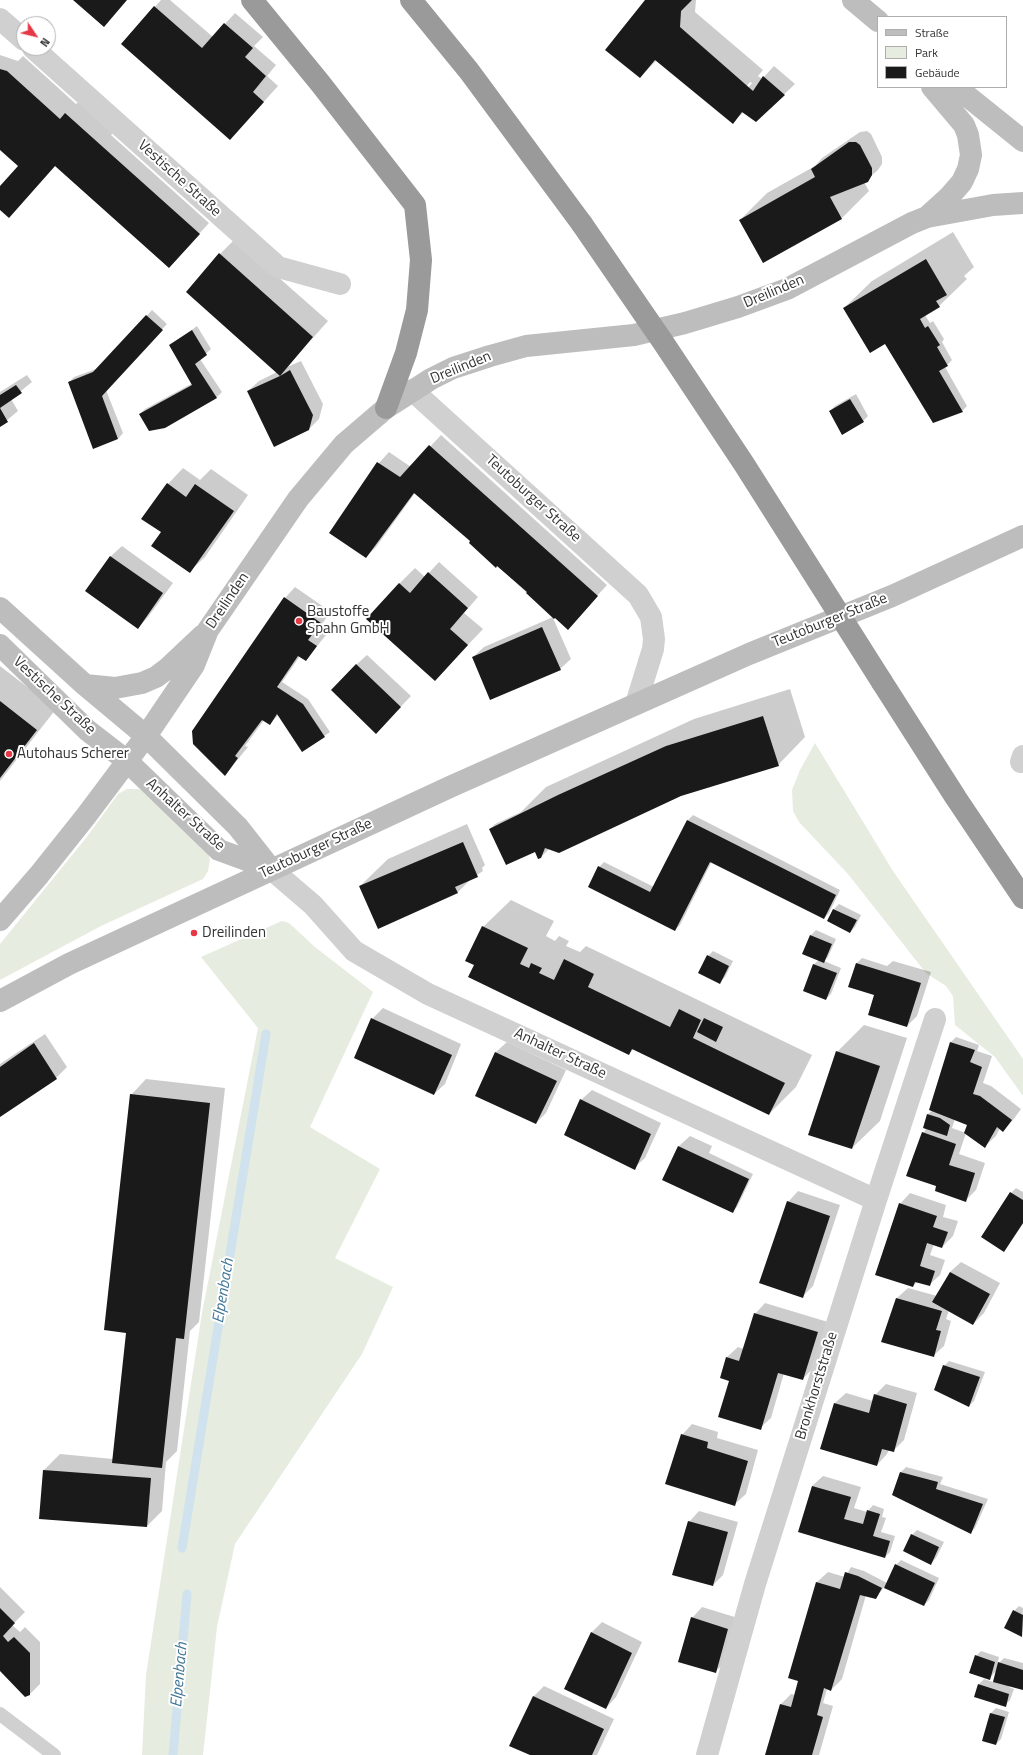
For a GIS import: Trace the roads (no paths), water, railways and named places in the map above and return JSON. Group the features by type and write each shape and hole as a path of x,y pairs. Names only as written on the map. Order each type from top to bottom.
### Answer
{"highway":[{"path":"252,0 320,83 415,205 420,260 417,310 406,353 386,408"},
{"path":"412,0 469,71 582,224 663,342 744,464 956,798 1023,898"}],"main road":[{"path":"856,1 877,20"},
{"path":"856,1 877,26"},
{"name":"Dreilinden","path":"146,736 194,665 208,630 303,494 344,444 386,408 412,390 453,368 490,356 526,346 634,335 686,323 738,307 787,288 927,216 950,197 962,182 968,169 971,155 968,135 964,125 933,88"},
{"path":"957,88 1023,142"},
{"name":"Dreilinden","path":"927,216 993,205 1023,203"},
{"name":"Teutoburger Straße","path":"0,1001 69,964 271,869 636,704 749,654 892,596 1023,536"},
{"name":"Vestische Straße","path":"0,608 85,685 146,736"},
{"name":"Vestische Straße","path":"85,685 128,687 156,678 208,630"},
{"name":"Vestische Straße","path":"0,645 87,730 127,761"},
{"path":"0,920 39,875 146,736"},
{"name":"Anhalter Straße","path":"146,736 238,827 271,869"},
{"name":"Anhalter Straße","path":"127,761 219,850 271,869"}],"street":[{"path":"0,19 16,33"},
{"name":"Vestische Straße","path":"42,56 278,267 340,284"},
{"name":"Teutoburger Straße","path":"412,390 638,595 651,617 654,639 653,649 636,704"},
{"name":"Anhalter Straße","path":"271,869 313,905 354,951 428,994 876,1200"},
{"name":"Bronkhorststraße","path":"707,1755 755,1584 876,1200 935,1019"}],"lane":[{"path":"0,1714 54,1755"}],"waterway":[{"name":"Elpenbach","path":"182,1548 266,1034"},
{"name":"Elpenbach","path":"173,1755 187,1594"}],"place":[{"name":"Baustoffe Spahn GmbH","path":"299,621"},
{"name":"Autohaus Scherer","path":"9,754"},
{"name":"Dreilinden","path":"194,933"}]}
